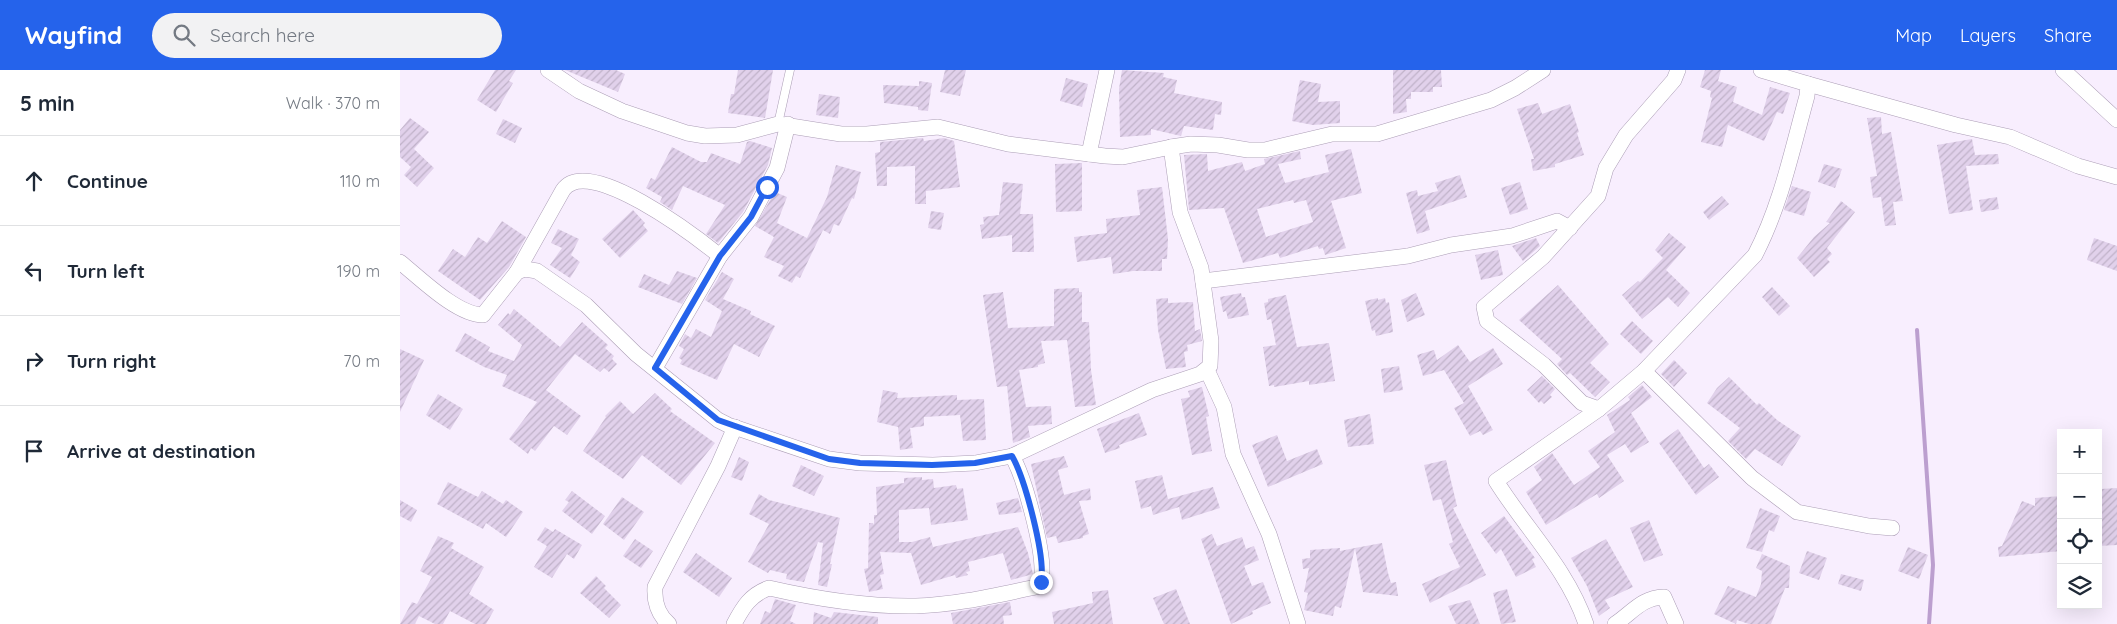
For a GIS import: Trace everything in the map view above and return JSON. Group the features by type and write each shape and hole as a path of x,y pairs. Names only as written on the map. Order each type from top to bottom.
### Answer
{"street":[{"path":"548,70 579,91 622,111 687,133 722,137 783,124 841,134 867,134 938,127 1008,144 1089,154 1123,156 1191,144 1218,144 1248,150 1265,150 1332,134 1377,134 1492,100 1543,70"},
{"path":"1089,154 1107,70"},
{"path":"1599,409 1582,403 1544,365 1487,321 1484,307 1544,257 1598,196 1606,168 1626,135 1674,80 1678,70"},
{"path":"1761,70 1956,125 2010,137 2078,166 2117,177"},
{"path":"2063,70 2117,120"},
{"path":"1586,624 1577,599 1562,574 1496,481 1599,409 1644,370 1755,255 1768,231 1776,208 1807,96 1808,84"},
{"path":"655,368 720,256 751,217 774,175 783,124"},
{"path":"1171,147 1180,212 1195,248 1203,281 1212,356 1207,370 1224,407 1231,449 1269,534 1298,624"},
{"path":"400,262 466,312 483,315 489,310 517,272 567,184 575,180 592,182 623,192 659,212 720,256"},
{"path":"1203,281 1408,256 1452,245 1512,236 1558,221 1570,228"},
{"path":"517,272 525,269 537,271 586,305 636,354 718,420 829,459 860,463 941,464 1000,460 1144,393 1207,370"},
{"path":"1644,370 1752,478 1796,512 1869,526 1892,528"},
{"path":"669,624 658,611 654,597 655,587 718,466 735,427"},
{"path":"734,624 746,603 757,593 769,588 860,605 917,606 984,598 1036,587 1041,582 1042,574 1040,553 1021,471 1012,456"},
{"path":"1615,624 1642,602 1652,598 1664,597 1676,624"}],"lane":[{"path":"783,124 790,70"}],"building":[{"path":"495,70 516,70 509,81 513,83 496,112 477,100"},
{"path":"565,70 616,70 625,74 618,92"},
{"path":"738,70 773,70 765,118 728,113 731,94 734,94"},
{"path":"945,70 966,70 960,96 940,92"},
{"path":"1122,70 1164,73 1163,77 1177,80 1174,93 1222,102 1221,115 1215,114 1213,130 1184,126 1181,136 1151,129 1151,135 1120,137 1119,89"},
{"path":"1393,70 1441,70 1442,87 1433,87 1433,92 1411,92 1411,99 1406,99 1407,112 1393,114"},
{"path":"1705,70 1721,70 1718,81 1737,87 1733,102 1762,115 1770,87 1790,93 1783,114 1777,112 1764,141 1728,125 1722,147 1701,142 1712,98 1710,97 1711,91 1700,87"},
{"path":"1066,78 1088,84 1082,107 1060,101"},
{"path":"1300,80 1321,84 1318,102 1340,101 1340,123 1313,125 1292,121"},
{"path":"919,81 932,83 928,111 918,110 918,107 884,103 883,85 919,86"},
{"path":"819,94 840,97 838,118 816,115"},
{"path":"1538,103 1542,114 1570,104 1584,155 1555,164 1555,167 1533,171 1531,159 1534,159 1517,109"},
{"path":"1881,117 1882,134 1891,132 1903,201 1893,202 1896,225 1885,226 1881,197 1873,198 1870,177 1877,176 1867,118"},
{"path":"410,118 429,132 414,149 434,168 417,187 404,175 411,167 400,157 400,130"},
{"path":"503,119 522,128 515,143 496,134"},
{"path":"923,138 924,141 944,138 954,141 960,187 926,191 926,204 915,204 915,166 887,167 887,186 877,186 875,153 880,152 880,142"},
{"path":"1972,139 1975,155 1998,154 1999,164 1966,166 1973,210 1949,214 1937,145"},
{"path":"750,141 772,148 768,165 743,212 718,243 706,234 725,205 683,186 672,210 660,202 662,197 646,188 651,178 655,180 672,147 701,162 707,162 711,153 740,164 747,142"},
{"path":"1351,149 1362,193 1331,201 1346,248 1325,255 1323,248 1319,249 1318,246 1280,258 1278,253 1243,263 1224,208 1189,210 1184,155 1207,154 1208,171 1242,162 1245,171 1265,164 1264,159 1300,151 1301,159 1278,164 1285,183 1329,172 1325,155","holes":["1293,200 1294,203 1306,200 1313,222 1266,237 1257,209"]},
{"path":"1082,163 1082,211 1056,212 1055,164"},
{"path":"1824,164 1842,169 1835,188 1818,182"},
{"path":"836,165 861,172 854,199 852,198 839,226 834,224 830,234 823,230 800,278 796,276 792,283 778,276 784,266 764,257 774,237 755,226 775,192 787,197 777,223 807,238 827,197"},
{"path":"1460,175 1467,197 1425,211 1430,230 1417,234 1406,193 1417,190 1418,196 1438,191 1435,183"},
{"path":"1003,182 1023,184 1020,214 1033,214 1034,252 1012,252 1012,235 982,239 980,225 984,224 983,217 999,215"},
{"path":"1520,182 1528,209 1510,215 1501,188"},
{"path":"1792,186 1811,192 1804,216 1784,210"},
{"path":"1162,187 1168,239 1167,259 1162,259 1162,271 1133,271 1113,274 1111,257 1077,262 1074,237 1107,233 1106,219 1140,215 1137,190"},
{"path":"1722,196 1729,204 1709,220 1703,212"},
{"path":"1997,197 1999,209 1981,212 1979,200"},
{"path":"1841,201 1855,212 1827,248 1832,254 1827,259 1830,262 1814,277 1797,258 1814,237 1830,223 1826,222"},
{"path":"633,210 645,223 643,225 648,231 620,258 602,239"},
{"path":"931,211 944,213 941,230 928,228"},
{"path":"502,221 526,237 509,267 480,300 438,271 453,249 465,257 478,237 487,243"},
{"path":"558,229 579,239 571,255 580,262 570,278 550,265 562,248 551,243"},
{"path":"1669,233 1686,247 1666,270 1690,293 1678,307 1668,297 1642,319 1622,295 1638,281 1640,282 1663,258 1655,250"},
{"path":"1536,238 1540,246 1523,261 1512,246"},
{"path":"2094,238 2117,246 2117,271 2087,260"},
{"path":"1498,250 1503,275 1481,280 1475,255"},
{"path":"677,271 697,278 682,304 638,287 644,274 669,285"},
{"path":"722,272 734,279 723,299 751,311 750,314 775,326 759,357 734,344 717,380 680,364 682,360 679,358 684,349 679,346 685,334 691,338 696,329 711,337 722,311 705,300"},
{"path":"1558,285 1609,344 1590,363 1610,382 1595,397 1570,373 1567,375 1557,364 1562,359 1519,320"},
{"path":"1772,287 1790,306 1779,316 1762,297"},
{"path":"1079,288 1079,292 1082,292 1082,322 1089,322 1091,370 1096,405 1075,407 1067,340 1041,341 1045,363 1038,365 1038,367 1019,370 1026,407 1051,406 1052,424 1028,426 1030,437 1013,443 1007,386 997,387 983,295 1003,292 1008,328 1054,326 1054,289"},
{"path":"1241,293 1242,297 1245,297 1249,315 1228,319 1226,311 1223,312 1220,297"},
{"path":"1416,293 1425,315 1407,322 1401,300"},
{"path":"1286,295 1297,347 1329,343 1335,381 1309,385 1309,381 1274,387 1274,385 1269,386 1263,347 1276,345 1271,319 1267,320 1264,303 1268,302 1268,299"},
{"path":"1168,298 1168,303 1193,302 1195,331 1200,329 1202,341 1187,345 1188,351 1184,352 1186,367 1166,369 1158,330 1156,299"},
{"path":"1378,298 1378,300 1385,298 1386,303 1389,302 1393,332 1376,336 1375,330 1372,331 1365,301"},
{"path":"514,309 560,347 582,322 608,345 605,348 614,356 612,359 617,364 609,372 604,368 600,372 575,354 546,390 581,416 567,435 554,426 535,451 531,448 528,454 509,439 537,402 502,386 507,375 484,367 455,351 465,333 490,347 488,351 514,361 522,345 498,325"},
{"path":"1632,321 1653,341 1641,354 1620,334"},
{"path":"1458,345 1470,362 1493,348 1503,364 1468,386 1493,430 1483,435 1480,431 1470,436 1454,408 1464,403 1444,370 1423,376 1417,355 1434,350 1437,360"},
{"path":"400,349 424,360 400,412"},
{"path":"1674,360 1687,373 1674,387 1661,374"},
{"path":"1399,366 1403,390 1384,393 1381,369"},
{"path":"1542,376 1555,389 1550,395 1552,397 1544,404 1541,401 1539,403 1527,390"},
{"path":"1729,377 1757,405 1759,403 1777,420 1801,436 1782,466 1755,449 1746,459 1728,441 1740,428 1707,403 1717,388"},
{"path":"1642,385 1652,397 1631,413 1649,442 1631,453 1625,444 1607,455 1624,481 1599,498 1597,494 1546,525 1526,492 1542,480 1534,467 1552,453 1574,485 1600,467 1588,451 1615,432 1607,415 1630,400 1628,397"},
{"path":"1202,387 1209,416 1206,417 1212,451 1192,455 1181,399 1190,397 1188,391"},
{"path":"883,390 898,393 897,398 957,395 957,400 984,399 986,440 963,441 960,415 924,417 924,426 910,428 913,448 900,450 898,427 877,422"},
{"path":"655,393 672,409 670,411 715,443 681,485 642,455 623,479 583,451 605,416 620,401 633,414"},
{"path":"438,394 463,409 450,430 426,415"},
{"path":"1139,413 1147,435 1119,445 1120,448 1105,453 1097,429"},
{"path":"1370,414 1374,444 1348,447 1344,420"},
{"path":"1678,429 1704,468 1709,464 1719,477 1696,495 1659,443"},
{"path":"1277,435 1287,461 1317,449 1323,464 1268,487 1252,445"},
{"path":"1064,456 1068,467 1058,470 1064,495 1090,488 1091,500 1079,501 1089,534 1083,536 1083,538 1058,543 1056,536 1047,538 1031,464"},
{"path":"739,457 749,462 742,481 731,477"},
{"path":"1446,460 1457,506 1453,508 1486,575 1430,603 1422,584 1460,567 1449,544 1453,542 1441,499 1433,501 1424,465"},
{"path":"801,465 824,476 814,496 792,486"},
{"path":"1162,475 1168,499 1213,487 1220,508 1182,520 1179,507 1153,515 1151,506 1141,509 1135,481"},
{"path":"922,477 922,480 933,479 934,488 956,485 957,489 963,488 968,520 931,525 929,508 899,510 899,542 912,542 930,537 933,547 1018,527 1028,553 1033,574 1011,580 1003,553 968,562 970,571 966,572 968,575 956,578 955,575 921,585 911,553 880,552 884,574 880,575 883,589 869,592 864,569 868,568 869,523 874,525 874,515 877,515 876,487 904,483 904,478"},
{"path":"448,482 478,497 482,491 503,504 506,500 523,512 506,537 486,523 483,529 437,504"},
{"path":"2117,488 2117,545 2102,546 2102,489"},
{"path":"572,491 605,516 592,534 562,511 569,502 565,500"},
{"path":"759,494 769,500 840,518 827,587 818,585 823,543 818,542 804,582 786,579 787,574 770,570 768,573 748,562 769,524 749,514"},
{"path":"2057,496 2057,551 1999,557 1998,547 2002,546 2022,501 2035,506 2035,498"},
{"path":"622,497 644,512 624,540 603,524"},
{"path":"1018,498 1022,512 999,515 996,503"},
{"path":"400,500 417,510 411,522 400,516"},
{"path":"1760,508 1780,516 1774,532 1769,530 1762,552 1746,548"},
{"path":"1504,516 1535,558 1532,559 1536,567 1516,577 1501,549 1496,554 1481,533"},
{"path":"1649,520 1663,555 1644,562 1630,528"},
{"path":"545,527 553,532 555,529 582,545 574,559 567,554 552,578 534,567 547,546 537,540"},
{"path":"1212,534 1217,546 1242,537 1246,549 1254,546 1259,560 1244,566 1252,586 1263,582 1271,603 1252,611 1253,614 1231,624 1201,539"},
{"path":"438,536 454,543 451,548 484,567 469,594 494,610 486,624 475,624 450,611 443,624 435,624 419,616 415,624 400,624 412,602 417,604 432,577 420,571"},
{"path":"635,539 653,551 641,568 623,556"},
{"path":"1606,539 1633,587 1605,600 1610,608 1599,616 1587,586 1571,558"},
{"path":"1382,543 1391,583 1396,582 1398,596 1363,592 1355,548"},
{"path":"1908,547 1928,555 1919,579 1898,571"},
{"path":"1340,548 1340,551 1355,548 1341,608 1335,606 1333,616 1304,610 1308,593 1304,592 1309,568 1303,569 1302,559 1310,558 1310,550"},
{"path":"1807,551 1827,558 1819,580 1799,573"},
{"path":"696,553 732,578 719,597 683,572"},
{"path":"1762,554 1790,566 1789,588 1785,588 1771,624 1749,624 1737,620 1736,624 1714,614 1728,586 1756,597 1761,584 1762,571 1756,568"},
{"path":"1841,574 1864,580 1861,591 1838,584"},
{"path":"596,576 606,586 604,588 621,605 609,618 580,593"},
{"path":"1176,589 1190,624 1164,624 1153,598"},
{"path":"1507,589 1516,622 1501,624 1493,593"},
{"path":"1108,590 1113,624 1054,624 1052,612 1093,603 1092,592"},
{"path":"775,599 796,605 790,621 796,624 760,624 765,611 770,613"},
{"path":"1470,600 1480,624 1456,624 1448,606"},
{"path":"1010,602 1012,615 1003,616 1004,624 953,624 951,613"},
{"path":"814,612 831,618 834,612 878,617 878,624 813,624"}],"waterway":[{"path":"1917,330 1933,565 1929,624"}],"route":[{"path":"767,187 751,217 720,256 655,368 718,420 829,459 860,463 932,465 975,463 1000,460 1012,456 1021,471 1040,553 1041,582"}]}
